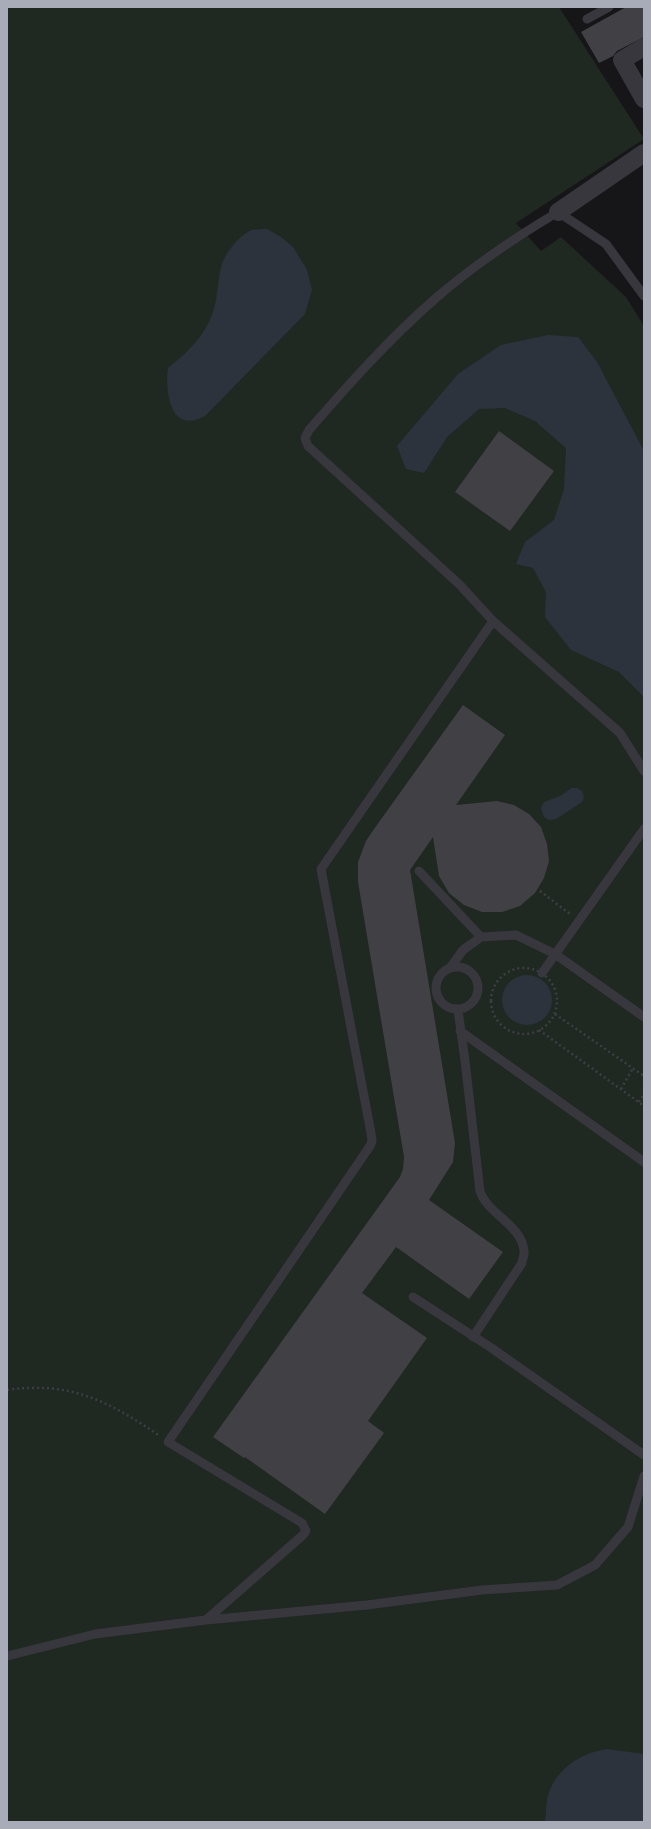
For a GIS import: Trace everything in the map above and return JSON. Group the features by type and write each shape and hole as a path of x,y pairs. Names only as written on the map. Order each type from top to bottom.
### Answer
{"street":[{"path":"644,47 622,60 644,99"},
{"path":"558,212 644,153"}],"lane":[{"path":"588,19 609,7"},
{"path":"644,296 606,244 558,212 504,247 437,298 391,341 351,383 309,430 305,438 308,446 460,585 493,621 620,733 644,771"},
{"path":"206,1620 306,1531 302,1523 168,1442 372,1141 321,869 493,621"},
{"path":"542,973 644,829"},
{"path":"419,871 481,937"},
{"path":"450,968 464,968 470,971 478,982 478,995 475,1001 464,1009 458,1010 445,1006 437,996 436,989 440,976 450,968 463,950 481,937 516,935 555,954 644,1017"},
{"path":"458,1010 460,1031 466,1061 480,1191 482,1197 490,1208 513,1229 521,1241 524,1252 522,1263 473,1337"},
{"path":"460,1031 644,1162"},
{"path":"413,1297 644,1455"},
{"path":"7,1656 95,1634 206,1620 367,1605 482,1590 557,1585 595,1565 628,1527 644,1476"}],"path":[{"path":"540,892 579,920"},
{"path":"529,968 542,973 551,981 557,997 555,1014 550,1021 539,1030 528,1034 520,1034 504,1027 494,1013 492,996 499,980 513,970 529,968"},
{"path":"555,1014 644,1076"},
{"path":"539,1030 644,1106"},
{"path":"620,1089 633,1068"},
{"path":"639,1102 644,1094"},
{"path":"7,1390 22,1388 55,1388 81,1394 103,1402 129,1415 168,1442"}],"shaded area":[{"path":"7,7 559,7 644,139 516,223 541,251 561,237 626,297 644,326 644,1822 7,1822"},
{"path":"258,229 267,229 281,237 293,247 307,270 312,290 305,314 205,416 193,420 184,420 177,415 172,408 169,399 167,378 168,368 192,346 202,334 210,320 215,307 221,267 229,250 247,232"},
{"path":"548,335 578,337 597,362 644,451 644,697 619,672 571,650 545,617 546,592 533,568 516,564 525,542 554,520 564,489 566,448 535,421 505,408 479,409 447,437 424,473 406,469 397,446 458,374 501,345"},
{"path":"572,788 577,788 582,791 584,797 582,802 556,819 549,820 544,817 541,808 544,802 560,796"},
{"path":"522,975 532,975 545,982 552,995 552,1005 545,1018 532,1025 522,1025 513,1021 506,1014 502,1005 502,995 506,986 513,979"},
{"path":"607,1749 644,1754 644,1822 545,1822 547,1800 550,1790 561,1772 577,1759 597,1751"}],"building":[{"path":"626,7 644,7 644,37 617,51 613,56 599,63 581,32"},
{"path":"499,431 554,471 510,531 455,492"},
{"path":"463,705 505,735 456,805 497,801 514,805 529,814 541,827 547,844 549,861 544,878 535,893 520,906 502,912 482,912 464,905 449,893 439,876 433,837 410,870 455,1143 453,1162 429,1200 503,1252 469,1299 396,1247 362,1293 427,1338 368,1421 384,1433 325,1514 245,1457 244,1458 213,1437 400,1177 403,1169 404,1157 358,882 358,862 366,841 374,829"}]}
